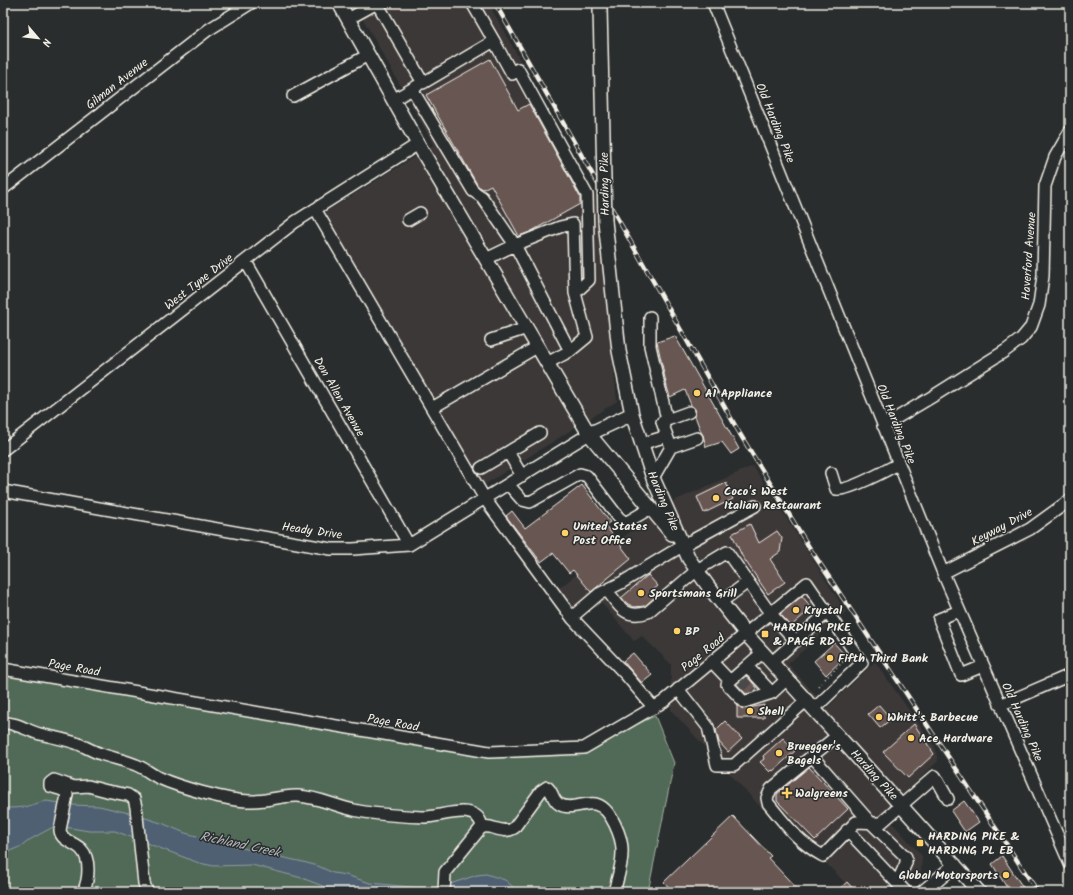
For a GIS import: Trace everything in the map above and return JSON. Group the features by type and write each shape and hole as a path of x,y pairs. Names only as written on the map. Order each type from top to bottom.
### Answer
{"main road":[{"path":"339,3 418,144 589,434 682,546"},
{"name":"Harding Pike","path":"600,5 606,220 619,351 632,414 641,444 653,478 682,546 697,570 746,634 811,704 979,892"},
{"path":"589,434 632,414"},
{"path":"923,892 955,866"}],"street":[{"name":"Gilman Avenue","path":"3,190 208,30 250,3"},
{"path":"348,19 377,3 423,83"},
{"path":"472,3 512,74 518,69 587,195 590,280 575,293"},
{"name":"Old Harding Pike","path":"715,4 898,464 1000,705 1067,849 1070,864"},
{"path":"393,100 494,41"},
{"path":"292,96 368,55"},
{"path":"412,89 473,192 482,196 514,245 570,350"},
{"name":"Haverford Avenue","path":"883,426 1005,351 1021,339 1031,327 1039,305 1042,276 1045,186 1054,159 1070,131"},
{"name":"West Tyne Drive","path":"3,450 246,262 295,222 418,144"},
{"path":"316,209 485,499 572,617 626,675 654,708"},
{"path":"408,220 420,213"},
{"path":"486,259 514,245 560,227 573,224 575,293 587,337 570,350 547,363"},
{"name":"Don Allen Avenue","path":"246,262 409,545"},
{"path":"650,317 650,346 667,420"},
{"path":"491,340 527,328"},
{"path":"432,408 538,347"},
{"path":"671,447 662,422 688,412"},
{"path":"481,468 540,433"},
{"name":"Heady Drive","path":"3,491 331,549 409,545 589,434"},
{"path":"641,444 666,436"},
{"path":"653,478 671,447 697,438"},
{"path":"508,452 522,476"},
{"path":"831,473 836,489 840,490 861,482 898,464"},
{"path":"508,484 522,500 530,502 580,474 587,476 619,518 623,521 627,522 650,508"},
{"name":"Keyway Drive","path":"943,573 1030,529 1070,500"},
{"path":"572,617 599,594 621,583 682,546 755,506"},
{"path":"607,590 624,612 639,615 648,612 697,570 727,552 770,613 796,641"},
{"path":"721,602 748,582"},
{"name":"Page Road","path":"3,669 489,752 584,748 654,708 807,583 828,612"},
{"path":"959,611 939,619 961,675 983,666"},
{"path":"678,689 708,727 717,765 734,765 862,663 828,612 772,662"},
{"path":"763,652 727,684 744,702 755,696 772,693 787,679"},
{"path":"712,662 735,678"},
{"path":"747,666 772,693"},
{"path":"1000,705 1070,675"},
{"path":"3,723 11,723 34,732 81,745 100,754 136,765 160,778 175,783 238,800 264,801 288,796 304,796 356,810 426,817 459,812 473,815 478,818 482,827"},
{"path":"838,735 771,789 767,798 768,803 790,831 808,847 823,856 856,822 881,823 935,776 948,799"},
{"path":"812,756 870,822 906,857 906,863 897,883"},
{"path":"84,892 88,878 87,862 79,847 62,837 60,830 67,795 65,791 50,786 49,784 54,780 74,787 88,786 128,795 134,799 146,892"},
{"path":"444,892 447,870 482,827 487,826 503,831 511,830 542,791 547,787 550,789 556,802 561,806 569,807 589,804 598,805 607,812 612,819 619,835 622,849 614,892"},
{"path":"847,830 906,892"}],"path":[{"path":"825,679 849,657"},
{"path":"818,686 821,683"}],"shaded area":[{"path":"354,3 488,3 595,194 617,401 484,485 324,213 434,145"},
{"path":"753,466 846,612 788,664 827,708 875,662 935,747 938,761 883,813 922,856 921,871 899,892 854,892 827,864 806,856 671,710 671,664 642,636 634,641 600,601 580,617 557,590 638,526 676,500"}],"green space":[{"path":"3,669 489,752 584,748 655,716 674,763 648,892 3,892"}],"water":[{"path":"47,801 70,805 99,806 133,814 164,824 185,833 318,866 333,873 346,875 370,883 431,888 450,884 477,875 486,874 505,880 513,887 515,892 338,892 302,878 252,865 214,866 199,863 115,831 89,831 59,826 53,827 31,839 22,846 7,852 3,856 3,808 26,807"}],"building":[{"path":"490,59 518,110 529,104 580,197 580,204 530,232 519,236 491,185 483,189 478,186 426,95"},
{"name":"A1 Appliance","path":"675,336 739,449 731,454 722,442 706,447 695,416 695,409 691,405 685,390 670,397 657,342"},
{"path":"726,483 733,499 704,513 697,497"},
{"name":"United States Post Office","path":"582,485 610,522 605,525 631,559 591,592 573,570 569,573 553,553 541,562 506,516 512,511 525,528"},
{"path":"750,524 759,543 777,531 782,538 780,552 770,559 785,582 768,594 742,556 732,534"},
{"name":"Sportsmans Grill","path":"648,575 658,586 653,590 657,595 645,606 634,607 621,598"},
{"name":"Krystal","path":"802,596 812,608 791,626 780,614"},
{"name":"Fifth Third Bank","path":"834,643 846,656 826,675 814,661"},
{"path":"633,653 652,675 642,683 623,661"},
{"path":"747,676 757,688 754,692 746,694 737,684"},
{"name":"Shell","path":"737,705 743,709 764,705 764,718 737,718"},
{"name":"Whitt's Barbecue","path":"879,705 891,719 880,728 868,714"},
{"path":"725,721 742,739 728,752 719,742 716,730"},
{"name":"Ace Hardware","path":"914,724 934,754 908,778 883,752"},
{"name":"Bruegger's Bagels","path":"783,738 795,751 770,772 760,762 764,759 763,756"},
{"name":"Walgreens","path":"809,767 848,809 815,840 777,801 777,794"},
{"path":"964,801 979,822 965,832 951,811"},
{"path":"733,816 771,856 768,858 800,892 673,892 664,882"},
{"name":"Global Motorsports","path":"1002,856 1026,892 1013,892 1008,885 1006,886 992,864"},
{"path":"847,882 856,892 836,892"}],"tunnel":[{"path":"740,679 753,692"}],"railway":[{"path":"495,3 740,434 809,547 1038,892"}],"place":[{"name":"A1 Appliance","path":"697,393"},
{"name":"Coco's West Italian Restaurant","path":"716,498"},
{"name":"United States Post Office","path":"565,533"},
{"name":"Sportsmans Grill","path":"641,593"},
{"name":"Krystal","path":"796,610"},
{"name":"BP","path":"677,631"},
{"name":"HARDING PIKE & PAGE RD SB","path":"765,634"},
{"name":"Fifth Third Bank","path":"830,658"},
{"name":"Shell","path":"750,711"},
{"name":"Whitt's Barbecue","path":"879,717"},
{"name":"Ace Hardware","path":"911,738"},
{"name":"Bruegger's Bagels","path":"779,753"},
{"name":"Walgreens","path":"787,793"},
{"name":"HARDING PIKE & HARDING PL EB","path":"920,843"},
{"name":"Global Motorsports","path":"1006,875"}],"water label":[{"name":"Richland Creek","path":"240,845"}]}
